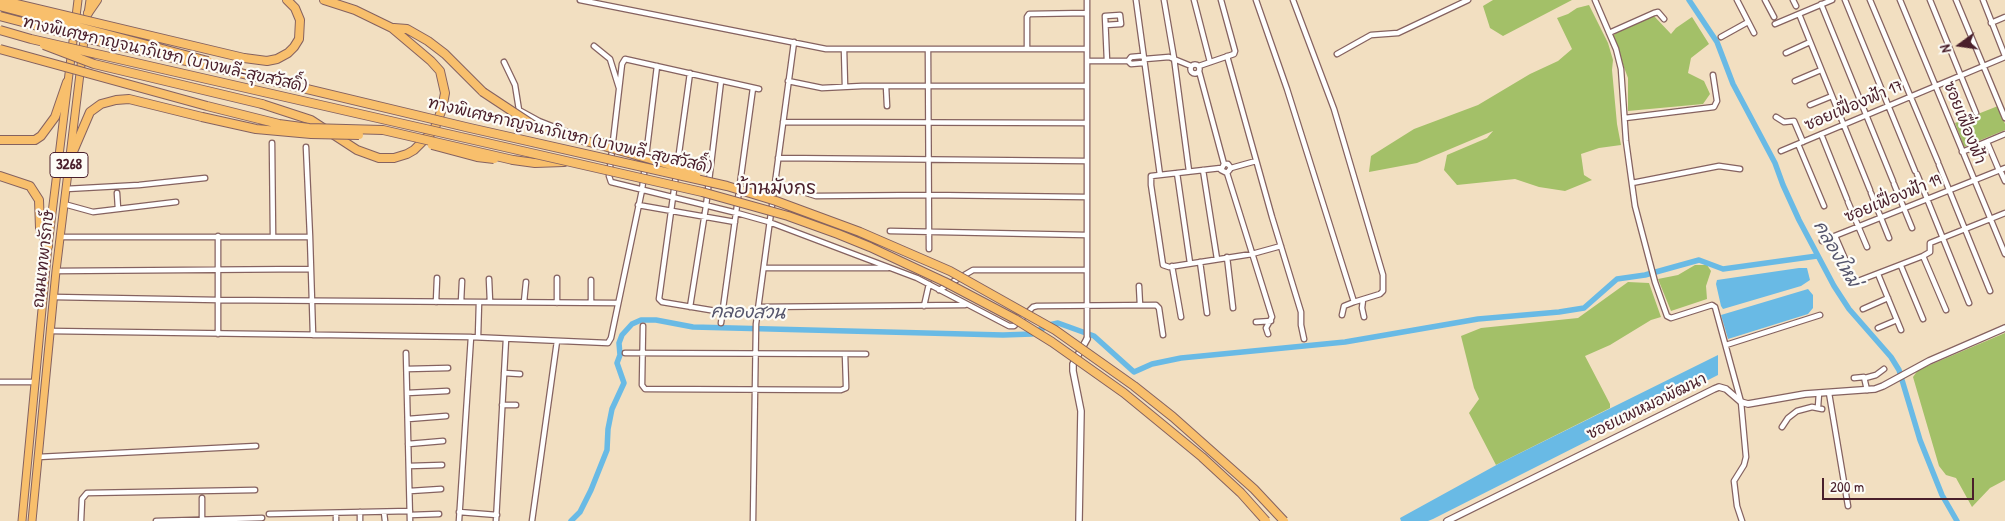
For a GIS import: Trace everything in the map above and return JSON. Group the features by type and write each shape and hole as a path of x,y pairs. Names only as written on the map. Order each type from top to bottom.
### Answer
{"highway":[{"path":"0,0 244,58 267,61 277,59 288,53 299,38 300,20 296,8 287,0"},
{"path":"88,13 97,0"},
{"path":"31,39 64,54 94,64 262,104 311,120 357,150 380,158 394,158 414,150 434,130 444,101 445,93 440,71 392,28 354,10 324,0"},
{"path":"0,6 194,56 244,74"},
{"name":"ทางพิเศษกาญจนาภิเษก (บางพลี-สุขสวัสดิ์)","path":"0,16 76,36 470,128 703,180 776,202 860,232 950,272 1020,309 1063,335 1134,386 1173,417 1254,489 1284,521"},
{"path":"392,28 407,29 428,41 445,54 483,92 536,128 650,158 681,169 703,180"},
{"name":"ทางพิเศษกาญจนาภิเษก (บางพลี-สุขสวัสดิ์)","path":"0,30 31,39 702,192 788,216 870,246 945,282 1015,319 1103,377 1202,457 1241,493 1266,521"},
{"path":"0,49 279,124 309,128 383,130 513,160"},
{"path":"0,140 26,141 35,140 41,136 55,117 68,82"},
{"path":"69,161 90,112 101,104 129,99 256,129 311,134 385,135 411,139 477,157 535,162 568,162"},
{"path":"0,176 30,186 39,200 40,228 48,246"}],"main road":[{"name":"ถนนเทพารักษ์","path":"22,521 48,246 78,0"},
{"name":"ถนนเทพารักษ์","path":"32,521 56,271 90,0"},
{"path":"40,331 50,331"}],"street":[{"path":"580,0 818,48 1087,49"},
{"path":"1079,521 1081,411 1073,364 1087,339 1088,331 1086,235 1087,0"},
{"path":"1136,0 1160,175"},
{"path":"1164,0 1174,58 1189,171"},
{"path":"1194,0 1210,62"},
{"path":"1191,66 1193,73 1210,62 1234,54 1236,48 1221,0"},
{"path":"1256,0 1290,99 1354,302"},
{"path":"1293,0 1331,102 1383,275 1383,291 1380,294 1344,306 1342,315"},
{"path":"1337,54 1369,36 1398,33 1468,0"},
{"path":"1595,0 1621,69 1624,118 1632,182 1640,225 1666,316 1669,318 1712,305 1714,306 1726,345 1740,402 1746,456 1744,465 1734,481 1737,506 1742,521"},
{"path":"1736,0 1754,33"},
{"path":"1765,0 1774,18"},
{"path":"1793,0 1796,6"},
{"path":"1775,24 1832,0"},
{"path":"1845,0 1969,303"},
{"path":"1870,0 1990,291"},
{"name":"ซอยเฟื่องฟ้า","path":"1900,0 2005,254"},
{"path":"1930,0 1976,113"},
{"path":"1956,0 2005,118"},
{"path":"1983,0 2005,56"},
{"path":"1821,4 1912,228"},
{"path":"1609,33 1654,13 1658,12 1664,19"},
{"path":"1027,49 1027,17 1029,14 1087,14"},
{"path":"1799,14 1889,238"},
{"path":"1991,23 2005,17"},
{"path":"1721,37 1748,22"},
{"path":"1106,25 1107,61 1128,61 1131,57 1144,59 1163,56 1174,58 1191,66 1194,64 1199,69 1223,172 1227,173 1272,317 1266,328 1268,334"},
{"path":"753,521 756,324 794,42"},
{"path":"1786,53 1810,42"},
{"path":"594,46 610,59 619,90"},
{"path":"844,49 845,86"},
{"path":"928,49 928,249"},
{"path":"1227,56 1280,246 1301,312 1304,339"},
{"name":"ซอยเฟื่องฟ้า 17","path":"1782,151 2005,56"},
{"path":"759,89 625,59 622,64 609,176 611,182 737,212 769,222 892,268 929,284 965,304 1012,326 1033,307 1087,305 1158,306 1163,335"},
{"path":"1087,62 1119,61"},
{"path":"504,62 515,85 519,110 539,121 582,137 613,144"},
{"path":"50,331 478,337 608,343 611,338 642,190 657,66"},
{"path":"1795,81 1821,70"},
{"path":"690,73 659,299 662,302 722,312"},
{"path":"1624,118 1714,107 1717,101 1713,74"},
{"path":"690,307 706,206 721,81"},
{"path":"788,81 822,88 845,86 1087,86"},
{"path":"886,86 887,106"},
{"path":"721,323 753,88"},
{"path":"1810,105 1832,96"},
{"path":"1776,117 1784,122 1794,121 1824,206"},
{"path":"783,122 1086,123"},
{"path":"1821,134 1867,247"},
{"path":"1962,152 2005,134"},
{"path":"1987,142 2005,181"},
{"path":"272,143 273,236"},
{"path":"306,147 313,335"},
{"path":"778,158 1086,161"},
{"path":"1227,173 1231,168 1256,161"},
{"path":"1231,168 1228,164 1203,170 1151,176 1162,261 1165,266 1252,254 1280,246"},
{"path":"1632,182 1719,166 1740,169"},
{"name":"ซอยเฟื่องฟ้า 19","path":"1822,242 2001,169"},
{"path":"1203,170 1217,259"},
{"path":"1177,173 1190,263"},
{"path":"66,189 139,185 205,178"},
{"path":"775,183 816,196 1086,197"},
{"path":"117,193 118,209"},
{"path":"64,204 91,212 176,202"},
{"path":"638,205 671,209 735,222"},
{"path":"1858,281 1923,256 1929,253 1929,244 2005,213"},
{"path":"890,231 1086,235"},
{"path":"218,236 218,334"},
{"path":"1835,236 1845,259"},
{"path":"60,237 310,237"},
{"path":"1923,256 1946,310"},
{"path":"1227,257 1233,308"},
{"path":"1200,262 1207,313"},
{"path":"1172,266 1181,317"},
{"path":"1901,266 1923,319"},
{"path":"764,268 892,268"},
{"path":"56,271 311,269"},
{"path":"940,290 973,270 1087,270"},
{"path":"1878,274 1901,330"},
{"path":"436,302 437,278"},
{"path":"557,278 558,303"},
{"path":"489,279 490,302"},
{"path":"591,280 592,303"},
{"path":"461,302 462,281"},
{"path":"524,302 526,282"},
{"path":"924,306 929,284"},
{"path":"1139,286 1140,305"},
{"path":"54,297 617,303"},
{"path":"1863,309 1888,298"},
{"path":"1363,300 1364,317"},
{"path":"478,337 479,302"},
{"path":"758,307 965,304"},
{"path":"1726,345 1820,315"},
{"path":"1878,328 1897,320"},
{"path":"1256,322 1271,321"},
{"path":"643,326 642,385 645,389 844,390 846,385 845,354"},
{"path":"1740,402 1748,404 1805,394 1867,390 1883,386 1930,361 2005,328"},
{"path":"459,521 471,337"},
{"path":"496,521 506,339"},
{"path":"532,521 557,341"},
{"path":"406,353 410,521"},
{"path":"625,353 866,354"},
{"path":"407,368 448,368"},
{"path":"1854,378 1876,375 1884,369"},
{"path":"504,373 520,374"},
{"path":"1865,378 1867,390"},
{"path":"0,382 35,382"},
{"name":"ซอยแพหมอพัฒนา","path":"1449,521 1708,391 1719,387 1726,389 1740,402"},
{"path":"407,393 447,391"},
{"path":"1782,427 1793,412 1812,407 1820,408 1818,393"},
{"path":"1829,393 1848,506"},
{"path":"502,405 516,405"},
{"path":"408,419 446,416"},
{"path":"408,444 443,442"},
{"path":"38,457 256,446"},
{"path":"409,466 442,465"},
{"path":"410,490 441,489"},
{"path":"81,521 82,499 87,493 255,490"},
{"path":"202,498 202,520"},
{"path":"360,512 360,521"},
{"path":"384,512 384,521"},
{"path":"269,514 384,512 440,514"},
{"path":"460,512 497,515"},
{"path":"309,513 309,521"},
{"path":"336,513 336,521"},
{"path":"282,514 282,521"},
{"path":"156,521 262,518"}],"green space":[{"path":"1493,0 1572,0 1503,36 1490,28 1483,6"},
{"path":"1589,5 1608,43 1613,60 1612,70 1617,124 1621,145 1599,148 1581,154 1584,175 1592,180 1565,191 1539,187 1515,179 1457,185 1444,170 1447,155 1487,138 1493,131 1417,163 1369,172 1371,156 1414,129 1478,105 1530,74 1558,61 1572,49 1557,18 1577,8"},
{"path":"1654,16 1671,34 1676,28 1692,17 1709,44 1691,58 1688,73 1704,81 1710,94 1703,104 1628,111 1628,78 1611,37 1628,24"},
{"path":"1998,106 2005,124 2005,130 1964,147 1955,123"},
{"path":"1695,265 1707,265 1711,271 1706,286 1707,299 1671,311 1658,279 1678,275"},
{"path":"1628,282 1649,283 1661,317 1651,320 1610,345 1585,356 1610,404 1610,408 1496,465 1469,413 1479,399 1474,388 1461,336 1481,328 1578,318"},
{"path":"2005,333 2005,480 1990,488 1972,507 1956,478 1946,475 1939,466 1913,377 1918,370"}],"water":[{"path":"1807,268 1810,280 1801,286 1723,309 1721,306 1716,284 1717,280"},
{"path":"1808,289 1813,295 1813,308 1808,314 1728,339 1721,315"},
{"path":"1718,355 1718,375 1433,519 1428,521 1401,521 1400,518 1500,463"}],"waterway":[{"name":"คลองใหม่","path":"1689,0 1717,42 1733,84 1775,163 1799,220 1834,286 1849,309 1891,357 1899,370 1920,440 1942,495 1957,521"},
{"name":"คลองสวน","path":"571,521 580,512 607,450 608,429 612,409 624,383 617,363 620,355 619,343 622,335 632,324 641,320 656,320 693,327 1003,335 1032,334 1049,325 1058,323 1094,336 1134,372 1152,364 1181,358 1345,342 1478,319 1584,308 1617,279 1645,275 1699,260 1723,269 1817,256"}],"district":[{"name":"บ้านมังกร","path":"776,189"}]}
